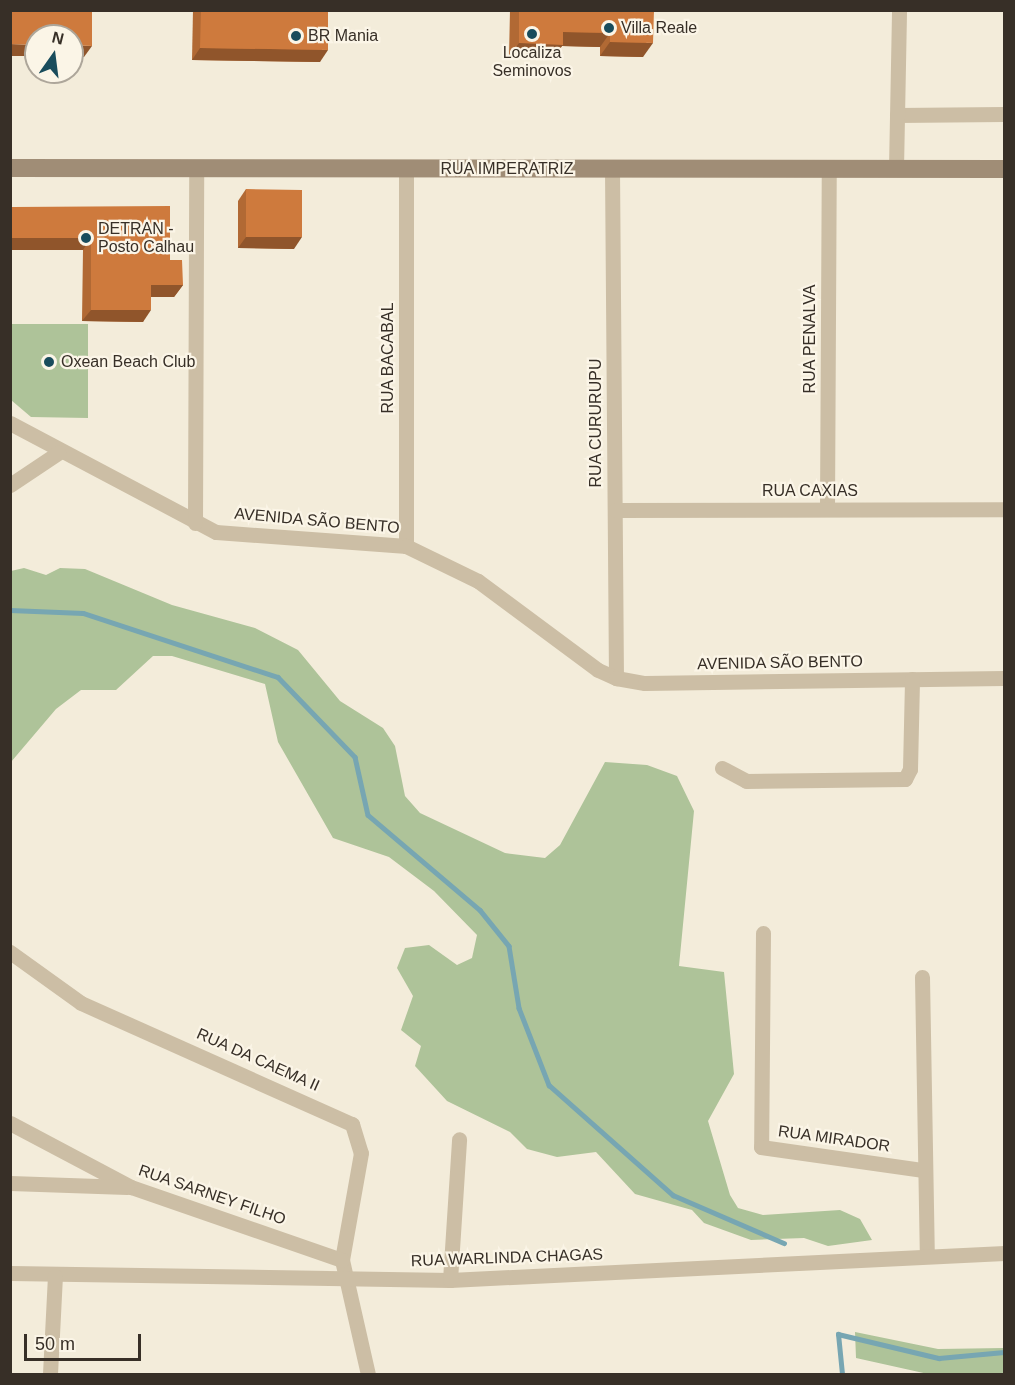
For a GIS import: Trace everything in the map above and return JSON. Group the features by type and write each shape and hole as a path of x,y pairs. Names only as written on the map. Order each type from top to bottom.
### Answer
{"street":[{"path":"896,169 899,10"},
{"path":"897,115 1005,114"},
{"name":"RUA IMPERATRIZ","path":"10,168 1005,169"},
{"path":"195,523 196,169"},
{"name":"RUA BACABAL","path":"406,169 406,546"},
{"name":"RUA CURURUPU","path":"612,169 616,678"},
{"name":"RUA PENALVA","path":"827,509 830,169"},
{"name":"AVENIDA SÃO BENTO","path":"10,423 58,453 216,532 406,546 478,581 598,670 616,678 645,683 1005,678"},
{"path":"10,485 58,453"},
{"name":"RUA CAXIAS","path":"615,510 1005,509"},
{"path":"722,768 746,781 904,779 910,769 912,679"},
{"name":"RUA MIRADOR","path":"763,933 761,1147 922,1170"},
{"name":"RUA DA CAEMA II","path":"10,952 81,1003 352,1124 360,1153 342,1260 344,1280 368,1374"},
{"path":"922,977 922,1170 927,1255"},
{"name":"RUA SARNEY FILHO","path":"10,1122 131,1187 342,1260"},
{"path":"450,1280 459,1139"},
{"path":"10,1183 131,1187"},
{"name":"RUA WARLINDA CHAGAS","path":"10,1273 55,1276 450,1280 1005,1253"},
{"path":"50,1374 55,1276"}],"green space":[{"name":"Oxean Beach Club","path":"11,324 88,324 88,418 31,417 11,400"},
{"path":"24,568 46,575 60,568 85,569 172,605 255,628 298,650 340,701 383,728 395,746 405,796 420,813 505,853 545,858 560,845 605,762 647,765 677,776 694,811 679,966 724,972 734,1074 708,1121 730,1195 738,1208 763,1215 840,1210 860,1219 872,1240 828,1246 804,1238 751,1240 704,1223 692,1210 635,1194 596,1152 557,1157 527,1149 510,1132 447,1101 415,1066 421,1046 401,1030 413,996 397,968 405,948 429,945 457,965 472,958 477,935 434,891 389,857 333,838 278,742 265,684 172,656 153,656 116,690 81,690 56,709 11,762 11,571"},
{"path":"855,1332 938,1349 1004,1348 1004,1374 928,1374 856,1358"}],"building":[{"path":"10,10 92,10 92,46 84,46 84,24 24,24 24,45 10,44"},
{"path":"201,10 328,10 328,50 200,48"},
{"path":"519,10 654,10 653,43 610,42 610,33 563,32 563,45 519,43"},
{"path":"246,189 302,190 302,237 246,237"},
{"path":"170,206 170,260 182,260 183,285 151,285 151,310 91,310 91,238 12,238 12,207"}],"waterway":[{"path":"10,610 83,613 278,677 355,757 368,815 480,910 509,946 519,1008 549,1085 673,1195 784,1243"},
{"path":"842,1374 838,1334 939,1358 1004,1352"}],"place":[{"name":"Villa Reale","path":"609,28"},
{"name":"Localiza Seminovos","path":"532,34"},
{"name":"BR Mania","path":"296,36"},
{"name":"DETRAN - Posto Calhau","path":"86,238"},
{"name":"Oxean Beach Club","path":"49,362"}]}
